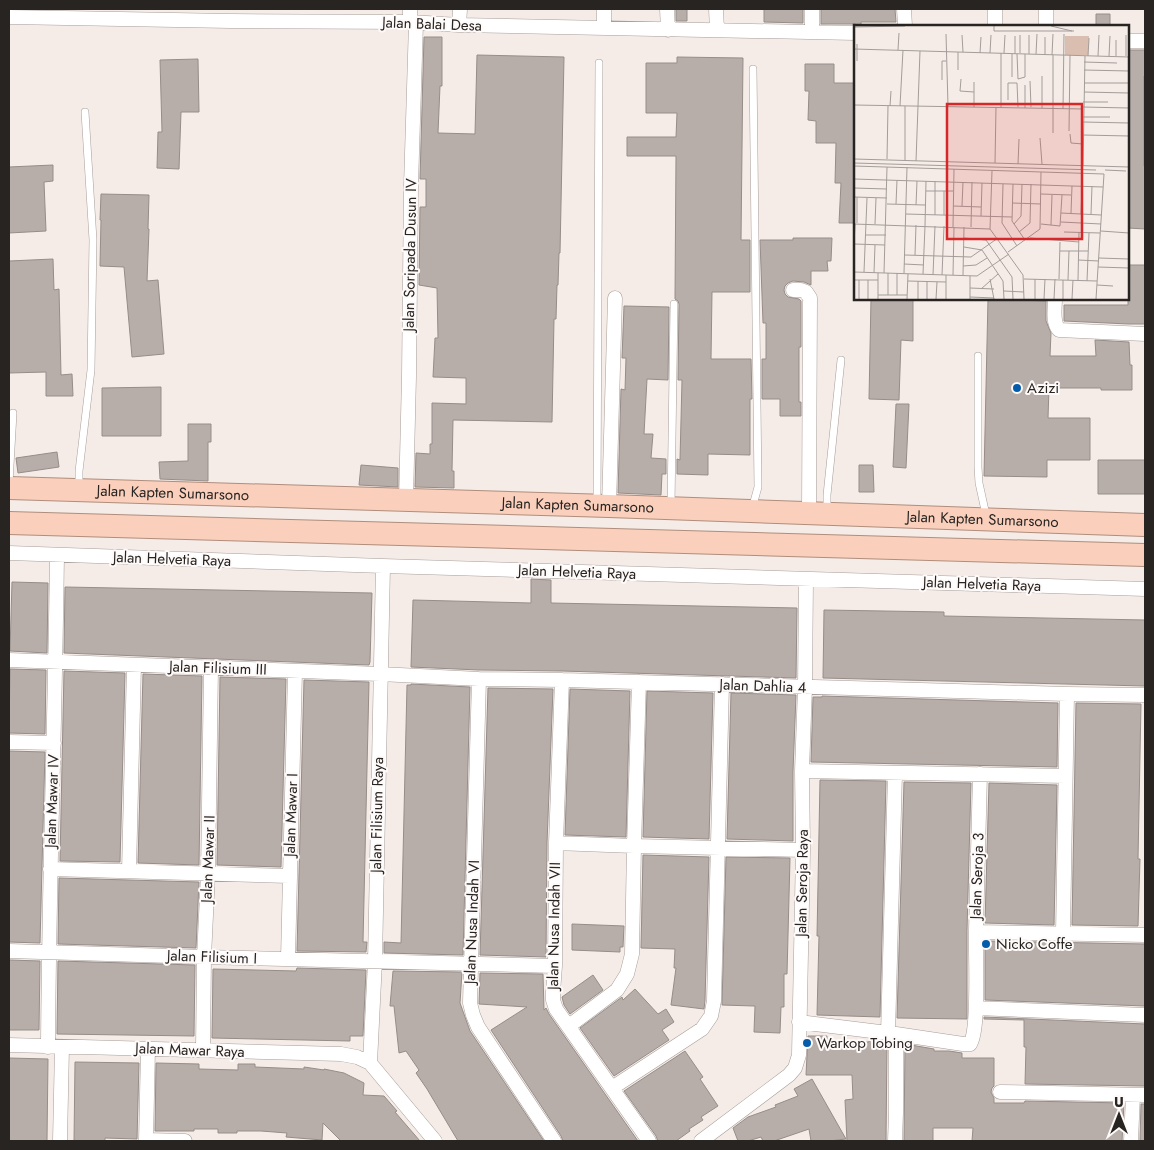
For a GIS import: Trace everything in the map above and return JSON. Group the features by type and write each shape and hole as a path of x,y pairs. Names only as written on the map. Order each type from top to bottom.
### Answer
{"highway":[{"name":"Jalan Kapten Sumarsono","path":"9,488 234,495 406,493 671,509 1145,525"},
{"path":"234,495 234,530"},
{"name":"Jalan Kapten Sumarsono","path":"9,523 1145,555"}],"street":[{"path":"460,9 460,25"},
{"path":"604,9 604,27"},
{"path":"668,9 668,30"},
{"path":"716,9 717,30"},
{"path":"812,9 812,32"},
{"path":"904,9 905,25"},
{"path":"995,9 995,25"},
{"path":"1046,9 1046,25"},
{"name":"Jalan Balai Desa","path":"9,17 229,15 412,18 460,25 854,33"},
{"name":"Jalan Soripada Dusun IV","path":"406,493 409,376 412,18"},
{"path":"1129,41 1145,42"},
{"path":"793,290 806,292 810,298 818,514"},
{"path":"603,506 615,298"},
{"path":"1055,300 1055,324 1058,330 1145,334"},
{"name":"Jalan Helvetia Raya","path":"9,553 1145,589"},
{"name":"Jalan Mawar IV","path":"57,556 48,952 60,1141"},
{"name":"Jalan Filisium Raya","path":"370,1063 375,961 382,566"},
{"name":"Jalan Seroja Raya","path":"701,1141 789,1075 795,1068 799,1055 806,579"},
{"name":"Jalan Filisium III","path":"9,660 380,674"},
{"path":"129,871 134,665"},
{"name":"Jalan Mawar II","path":"203,1050 212,668"},
{"name":"Jalan Mawar I","path":"288,959 295,671"},
{"name":"Jalan Dahlia 4","path":"380,674 479,679 1145,695"},
{"name":"Jalan Nusa Indah VI","path":"479,679 470,1003 472,1015 478,1027 554,1141"},
{"name":"Jalan Nusa Indah VII","path":"562,680 553,1000 556,1009 649,1141"},
{"path":"568,1026 617,990 627,974 632,954 639,682"},
{"path":"612,1088 702,1028 711,1016 714,1001 722,684"},
{"path":"1063,933 1067,694"},
{"path":"9,742 54,743"},
{"path":"802,770 1065,776"},
{"path":"895,773 892,1034 896,1113 895,1141"},
{"name":"Jalan Seroja 3","path":"799,1022 970,1044 973,1039 976,1008 980,774"},
{"path":"556,843 803,850"},
{"path":"50,869 289,876"},
{"path":"976,932 1145,935"},
{"name":"Jalan Filisium I","path":"9,951 555,966"},
{"path":"976,1008 1145,1015"},
{"name":"Jalan Mawar Raya","path":"9,1045 341,1054 357,1057 370,1063"},
{"path":"148,1049 146,1140 185,1141"},
{"path":"370,1063 435,1141"},
{"path":"1000,1092 1139,1095 1132,1141"}],"lane":[{"path":"599,63 603,506"},
{"path":"751,512 758,487 753,69"},
{"path":"79,490 79,471 91,370 93,240 85,112"},
{"path":"671,509 674,304"},
{"path":"978,356 978,467 979,482 987,520"},
{"path":"818,514 827,495 841,360"},
{"path":"9,484 13,413"}],"building":[{"path":"676,9 687,9 687,21 676,21"},
{"path":"764,9 803,9 803,23 764,22"},
{"path":"821,9 895,9 896,22 861,22 861,25 821,24"},
{"path":"1096,14 1110,14 1110,25 1096,25"},
{"path":"424,37 442,37 442,86 440,86 438,133 475,134 477,55 564,57 560,253 556,319 554,319 552,422 453,420 452,471 454,471 454,488 415,487 416,453 430,454 430,444 432,444 432,403 466,404 466,378 433,377 435,338 438,338 437,288 419,285 420,207 426,207 426,179 420,179"},
{"path":"1129,50 1145,50 1145,229 1129,228"},
{"path":"677,57 743,58 741,240 750,240 750,292 712,292 711,359 751,359 750,455 708,454 708,475 677,474 677,459 680,460 682,380 678,380 679,304 675,299 676,156 627,156 627,137 676,137 677,113 646,113 646,63 677,63"},
{"path":"198,59 199,112 181,112 179,169 157,168 158,132 162,132 160,60"},
{"path":"805,64 834,64 834,83 854,83 854,223 839,223 841,183 835,183 836,143 816,143 816,121 808,120 809,91 805,91"},
{"path":"53,165 53,181 44,182 46,231 9,233 9,167"},
{"path":"101,194 149,195 147,281 158,280 164,354 132,357 124,267 100,266"},
{"path":"793,238 832,238 831,261 827,261 828,271 811,271 811,285 793,281 785,286 785,294 788,297 801,301 799,402 801,402 801,416 780,416 780,399 762,399 762,359 766,359 766,323 763,323 760,240 793,240"},
{"path":"53,259 54,290 59,289 61,375 72,374 73,396 46,396 46,372 9,373 9,261"},
{"path":"1129,265 1145,265 1145,324 1064,321 1064,305 1128,305"},
{"path":"871,300 913,300 913,341 901,340 899,400 869,399"},
{"name":"Azizi","path":"988,300 1046,301 1046,321 1051,333 1050,356 1096,356 1095,340 1129,342 1130,365 1132,365 1132,390 1049,388 1048,418 1090,418 1090,460 1047,460 1047,477 984,476"},
{"path":"624,306 669,307 668,380 647,379 644,434 653,434 651,458 666,459 666,474 662,474 661,495 618,493 621,389 625,390 626,358 622,358"},
{"path":"161,387 161,436 102,436 102,388"},
{"path":"896,404 909,404 906,468 893,467"},
{"path":"188,424 211,424 211,442 208,442 208,481 160,479 159,462 188,461"},
{"path":"57,452 59,467 18,473 16,458"},
{"path":"1098,460 1145,460 1145,494 1098,494"},
{"path":"361,465 398,468 398,487 359,485"},
{"path":"859,465 873,465 874,492 859,492"},
{"path":"531,579 551,580 551,603 797,608 796,678 411,667 413,600 531,603"},
{"path":"12,582 48,583 47,653 10,651"},
{"path":"65,587 372,593 370,662 369,665 64,653"},
{"path":"824,610 944,612 944,616 1145,620 1145,686 823,678"},
{"path":"10,669 46,670 45,734 9,733"},
{"path":"64,671 125,673 120,862 60,861"},
{"path":"143,674 202,676 199,865 138,863"},
{"path":"220,677 286,679 281,867 217,865"},
{"path":"304,680 369,682 363,942 367,942 366,952 297,951"},
{"path":"407,685 470,687 463,955 384,953 384,942 401,943"},
{"path":"488,688 553,689 547,843 546,957 480,955"},
{"path":"570,689 630,691 626,837 565,835"},
{"path":"647,691 713,693 709,839 643,837"},
{"path":"731,693 796,695 793,841 727,839"},
{"path":"813,697 1058,703 1057,767 811,762"},
{"path":"1076,703 1141,704 1138,926 1072,925"},
{"path":"9,751 45,752 40,943 9,942"},
{"path":"820,780 886,781 880,1017 817,1015"},
{"path":"904,782 971,783 967,930 967,1019 897,1018"},
{"path":"989,783 1057,785 1054,925 985,923"},
{"path":"643,855 709,857 704,1009 671,1005 676,968 674,968 675,949 641,948"},
{"path":"726,857 790,858 787,974 784,974 784,1007 781,1007 780,1033 754,1032 755,1006 722,1005"},
{"path":"59,878 199,882 196,948 58,944"},
{"path":"572,924 624,926 623,947 620,947 620,952 572,950"},
{"path":"985,941 1145,944 1145,1006 985,1000"},
{"path":"9,960 40,961 39,1030 9,1030"},
{"path":"58,961 195,965 194,1036 57,1034"},
{"path":"297,968 366,970 363,1036 350,1036 350,1041 212,1038 213,969 296,971"},
{"path":"393,971 462,972 460,1003 470,1031 544,1141 458,1141 416,1073 419,1070 406,1051 399,1053 394,1006 390,1006"},
{"path":"480,973 543,974 544,1010 546,1008 638,1141 563,1141 491,1030 527,1007 479,1004"},
{"path":"593,975 603,990 570,1014 564,1005 562,997"},
{"path":"635,989 658,1014 666,1009 674,1022 662,1030 669,1040 614,1076 580,1028 622,997 623,1000"},
{"path":"984,1017 1145,1024 1145,1086 1025,1084 1026,1047 1024,1047 1024,1020 984,1019"},
{"path":"808,1036 827,1036 827,1041 878,1041 887,1043 886,1141 847,1141 845,1100 853,1099 852,1075 806,1075"},
{"path":"905,1044 934,1049 934,1051 962,1053 962,1058 994,1058 994,1086 991,1092 994,1103 1024,1103 1025,1101 1124,1103 1122,1141 972,1141 973,1128 933,1128 933,1141 904,1141"},
{"path":"685,1051 703,1077 700,1079 718,1106 701,1117 703,1120 676,1141 658,1141 624,1091"},
{"path":"9,1058 48,1059 47,1141 9,1141"},
{"path":"75,1062 139,1063 137,1139 105,1138 105,1141 74,1141"},
{"path":"156,1063 199,1064 199,1069 238,1070 238,1064 255,1064 255,1067 304,1069 304,1067 344,1073 364,1083 363,1095 384,1096 420,1141 341,1141 323,1123 322,1140 286,1137 287,1133 261,1131 218,1133 218,1129 194,1129 194,1131 155,1131"},
{"path":"812,1079 846,1139 811,1141 809,1129 774,1141 763,1141 761,1137 748,1141 738,1141 733,1128 748,1117 776,1107 775,1105 798,1096 794,1089"},
{"path":"1141,1104 1145,1104 1145,1141 1140,1141"}],"place":[{"name":"Azizi","path":"1017,388"},
{"name":"Nicko Coffe","path":"986,944"},
{"name":"Warkop Tobing","path":"807,1043"}]}
